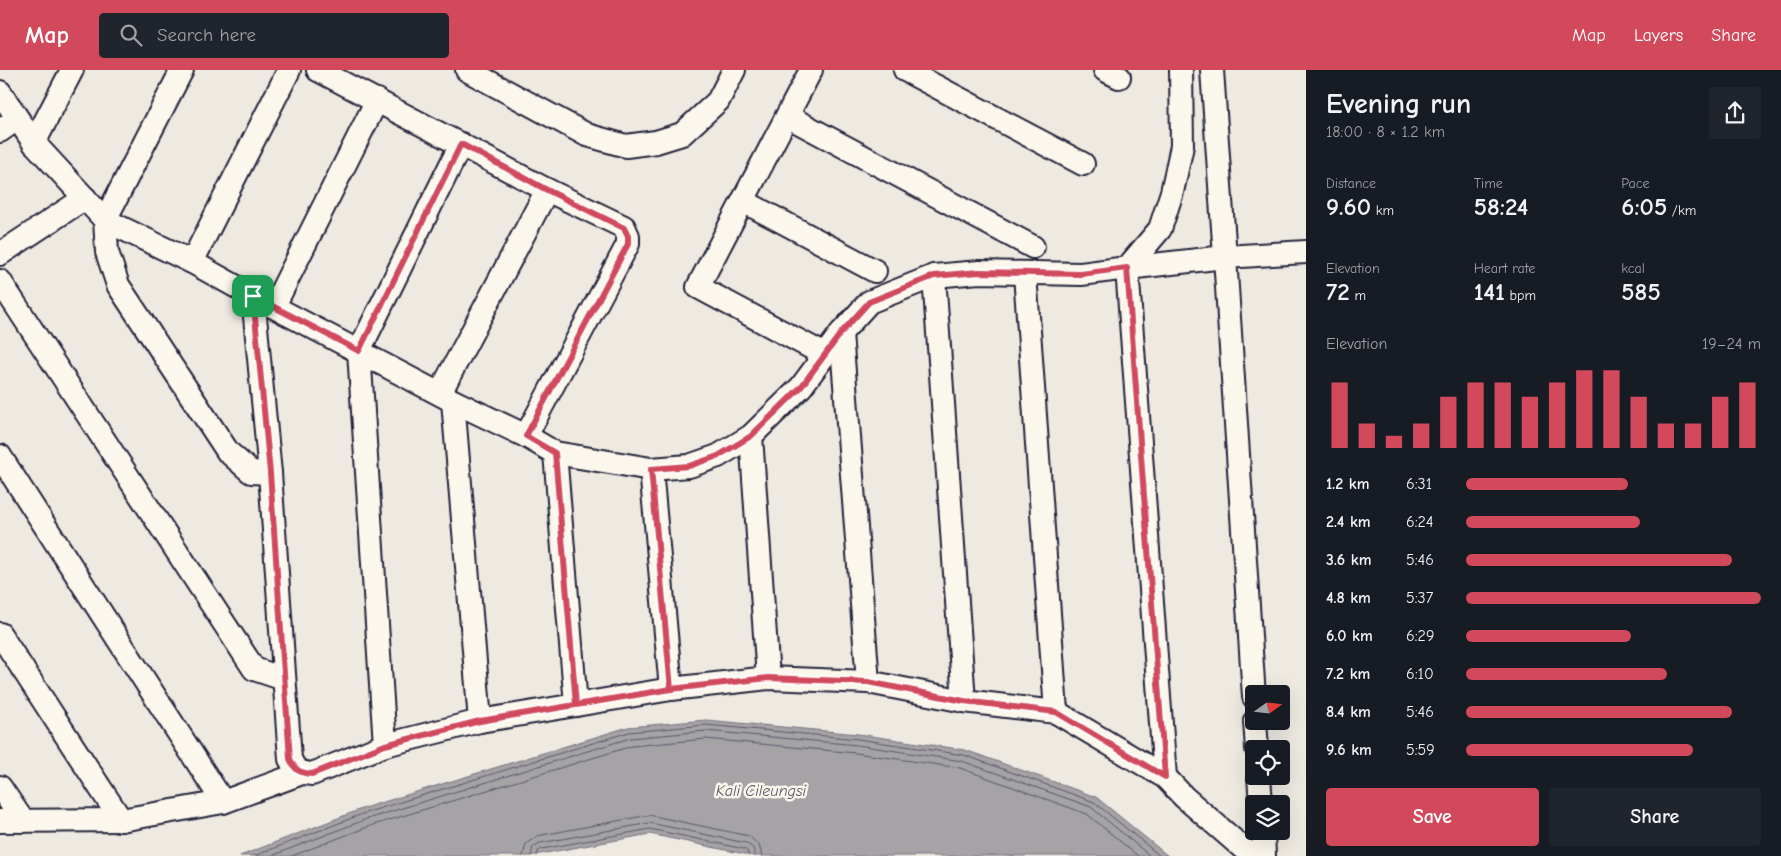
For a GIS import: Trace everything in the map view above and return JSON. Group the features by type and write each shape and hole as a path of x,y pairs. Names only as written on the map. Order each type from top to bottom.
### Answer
{"street":[{"path":"34,143 72,70"},
{"path":"182,70 105,220 107,252 118,285 228,452 251,472 270,473"},
{"path":"192,262 289,70"},
{"path":"318,70 547,190 624,228 628,236 628,244 526,436"},
{"path":"467,70 587,135 626,146 656,142 682,134 718,100 734,70"},
{"path":"811,70 698,287 825,355"},
{"path":"905,70 1083,164"},
{"path":"1165,777 1127,268 1160,229 1172,192 1182,146 1181,70"},
{"path":"1212,70 1253,685"},
{"path":"0,92 9,125 34,143 105,220 192,262 253,296 526,436 555,453 651,469 689,466 718,456 751,436 801,387 841,333 869,302 934,276 979,272 1081,274 1225,257 1306,252"},
{"path":"274,306 377,100"},
{"path":"787,116 1033,247"},
{"path":"385,745 359,351 461,144"},
{"path":"480,721 447,397 547,190"},
{"path":"0,254 85,198"},
{"path":"743,201 874,271"},
{"path":"1025,274 1056,712"},
{"path":"934,276 964,701"},
{"path":"0,281 254,669 284,679"},
{"path":"253,296 270,473 290,759 295,770 312,774 385,745 480,721 671,689 768,678 868,682 964,701 1056,712 1165,777 1184,797 1252,856"},
{"path":"841,333 868,682"},
{"path":"751,436 768,678"},
{"path":"555,453 576,705"},
{"path":"0,456 222,802"},
{"path":"651,469 671,689"},
{"path":"0,634 121,820"},
{"path":"0,821 121,820 222,802 302,773"},
{"path":"0,787 23,821"},
{"path":"1263,840 1264,856"}],"water":[{"name":"Kali Cileungsi","path":"706,720 858,734 965,750 1096,797 1168,856 754,856 650,834 529,856 240,856 364,808 628,727"}],"route":[{"path":"253,296 270,473 290,759 295,770 312,774 385,745 480,721 576,705 671,689 651,469 689,466 718,456 751,436 801,387 841,333 869,302 934,276 979,272 1081,274 1127,268 1165,777 1056,712 964,701 868,682 768,678 671,689 624,697 576,705 555,453 526,436 628,244 628,236 624,228 461,144 359,351 253,296"}]}
